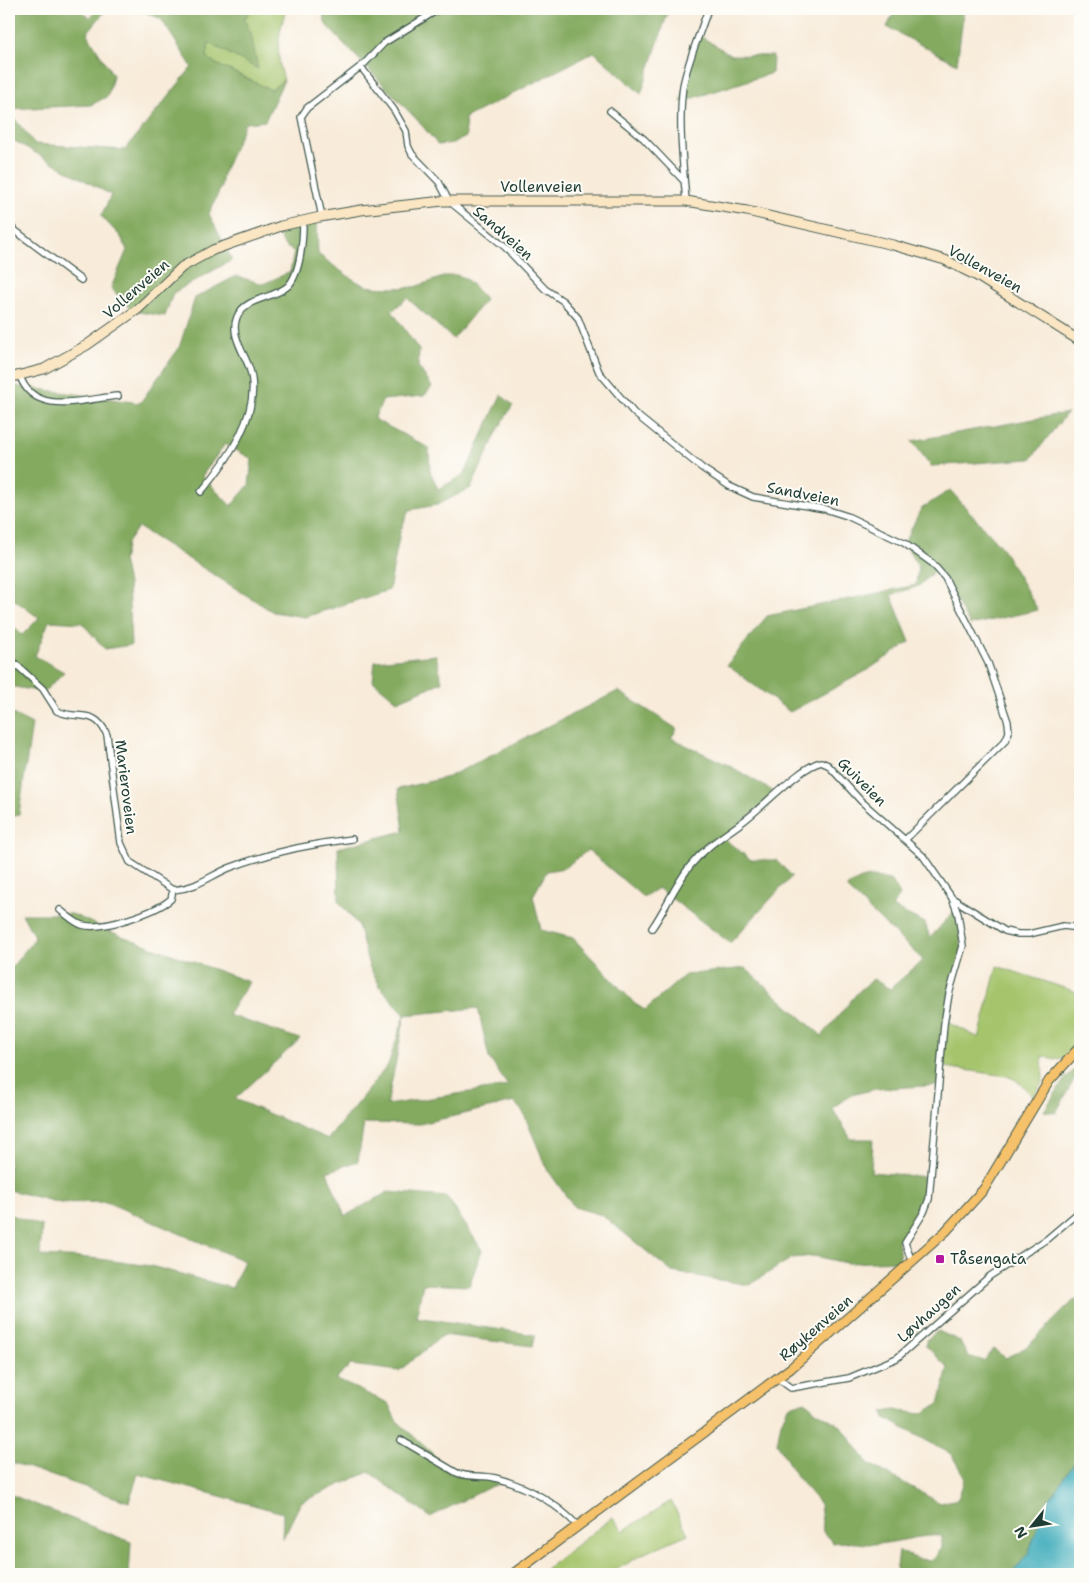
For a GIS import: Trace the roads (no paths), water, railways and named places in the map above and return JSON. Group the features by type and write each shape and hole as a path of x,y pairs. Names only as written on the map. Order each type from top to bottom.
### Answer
{"main road":[{"name":"Vollenveien","path":"9,378 52,365 105,333 138,309 175,273 197,257 227,244 322,217 386,206 449,201 686,200 739,209 869,239 945,260 977,276 1080,340"},
{"name":"Røykenveien","path":"514,1574 777,1378 912,1262 962,1216 984,1189 1044,1088 1063,1064 1080,1047"}],"street":[{"path":"322,217 300,117 307,108 361,67 384,43 439,9"},
{"path":"686,200 681,111 684,84 708,9"},
{"path":"361,67 394,110 406,132 412,154 439,182 449,201"},
{"path":"610,111 644,139 684,182"},
{"name":"Sandveien","path":"449,201 505,247 551,294 564,301 578,318 598,372 634,413 702,468 729,486 754,497 825,509 847,516 923,554 945,578 988,663 1008,722 1009,732 1005,740 906,839"},
{"path":"200,492 217,473 250,416 254,397 249,367 239,346 234,326 238,314 258,300 283,290 291,282 303,244 303,221"},
{"path":"9,226 81,280"},
{"path":"20,376 27,389 47,402 72,402 118,396"},
{"name":"Marieroveien","path":"9,658 43,689 57,711 95,718 104,727 107,735 121,843 125,855 130,862 172,890"},
{"name":"Guiveien","path":"652,928 688,868 702,852 816,763 828,765 861,801 924,856 952,898 1005,930 1018,934 1029,934 1063,926 1080,928"},
{"path":"60,910 83,925 104,924 152,911 171,899 172,890 199,885 228,869 309,844 352,839"},
{"path":"912,1262 905,1243 924,1212 929,1199 944,1024 949,994 963,946 960,919 952,898"},
{"name":"Løvhaugen","path":"777,1378 791,1388 849,1378 897,1358 990,1276 1047,1239 1080,1211"},
{"path":"402,1440 430,1458 467,1477 495,1478 540,1495 556,1506 578,1526"}],"water":[{"path":"1080,1454 1080,1574 1012,1574 1029,1552 1045,1506"}],"waterway":[{"path":"9,1572 13,1574"}],"place":[{"name":"Tåsengata","path":"940,1259"}]}
